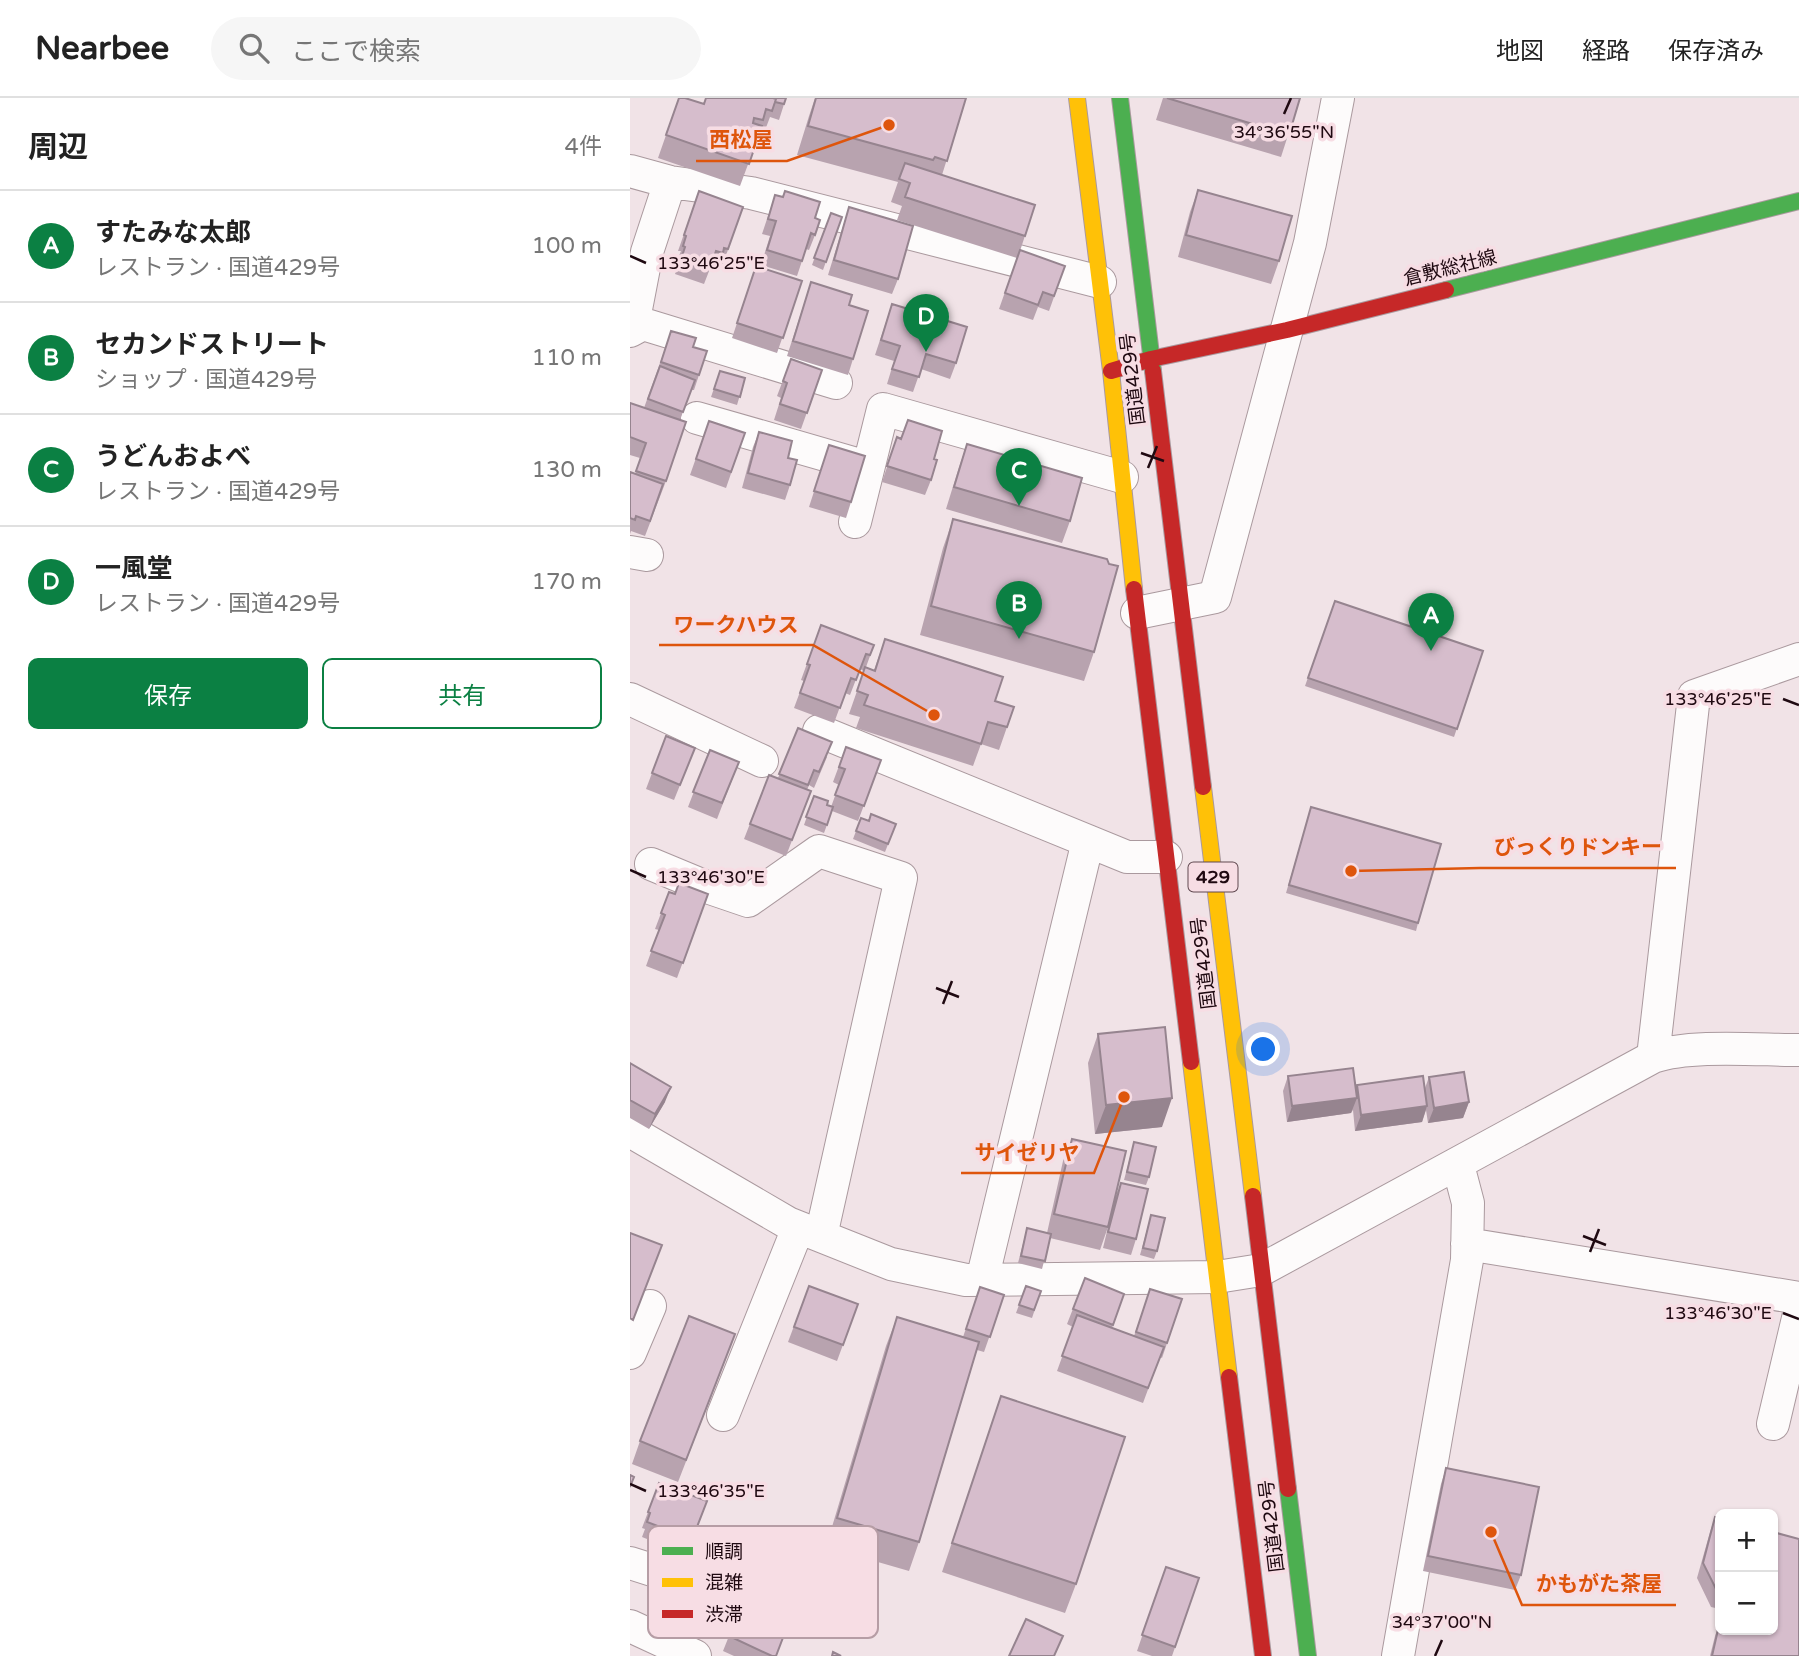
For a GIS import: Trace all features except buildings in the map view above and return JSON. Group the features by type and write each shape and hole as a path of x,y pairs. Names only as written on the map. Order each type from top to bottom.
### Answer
{"main road":[{"name":"国道429号","path":"1077,98 1263,1656"},
{"name":"国道429号","path":"1120,98 1308,1656"},
{"name":"倉敷総社線","path":"1111,371 1151,359 1287,330 1799,201"}],"street":[{"path":"1137,613 1214,597 1310,243 1338,98"},
{"path":"630,171 670,182 751,193 1100,282"},
{"path":"631,331 647,252 670,182"},
{"path":"631,331 643,324 836,383"},
{"path":"855,523 883,409 1122,477"},
{"path":"697,418 868,468"},
{"path":"1653,1057 1695,696 1799,659"},
{"path":"630,699 762,761"},
{"path":"819,731 1127,857 1166,857"},
{"path":"982,1280 1088,841"},
{"path":"651,864 748,901 820,851 901,878 810,1232 723,1415"},
{"path":"630,1131 810,1232 891,1264 966,1280 1217,1277 1261,1270 1668,1051 1799,1050"},
{"path":"1398,1656 1467,1260 1468,1203 1458,1164"},
{"path":"1467,1244 1799,1298"},
{"path":"630,1353 650,1306"},
{"path":"1773,1424 1799,1314"},
{"path":"630,1563 648,1569"},
{"path":"630,1626 648,1634"},
{"path":"656,1638 695,1656"}],"traffic: fast":[{"path":"1120,98 1153,371"},
{"path":"1446,290 1799,201"},
{"path":"1288,1489 1308,1656"}],"traffic: slow":[{"path":"1077,98 1111,371 1134,589"},
{"path":"1203,787 1253,1196"},
{"path":"1191,1062 1229,1377"}],"traffic: jam":[{"path":"1111,371 1151,359 1287,330 1446,290"},
{"path":"1153,371 1203,787"},
{"path":"1134,589 1191,1062"},
{"path":"1253,1196 1288,1489"},
{"path":"1229,1377 1263,1656"}],"place":[{"name":"西松屋","path":"889,125"},
{"name":"一風堂","path":"926,352"},
{"name":"うどんおよべ","path":"1019,506"},
{"name":"セカンドストリート","path":"1019,639"},
{"name":"すたみな太郎","path":"1431,651"},
{"name":"ワークハウス","path":"934,715"},
{"name":"びっくりドンキー","path":"1351,871"},
{"name":"サイゼリヤ","path":"1124,1097"},
{"name":"かもがた茶屋","path":"1491,1532"}]}
